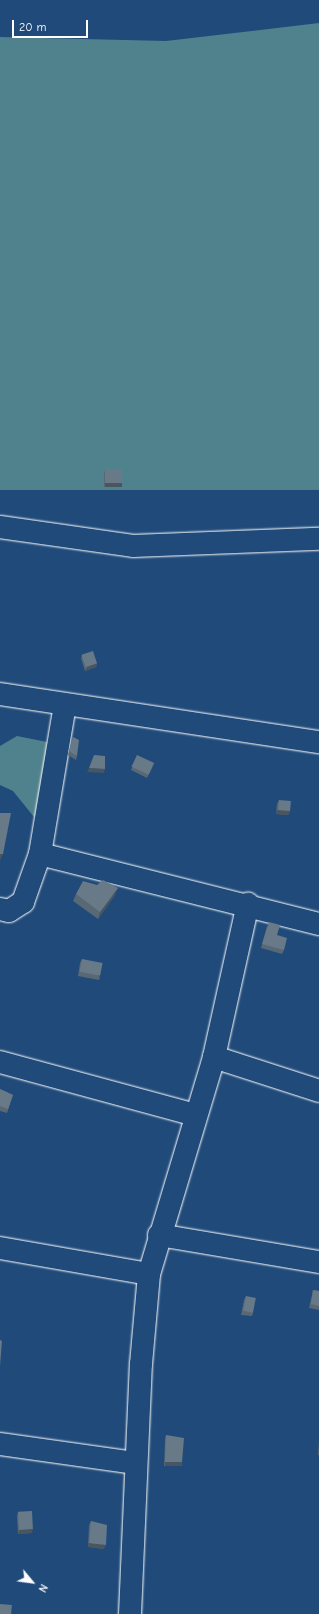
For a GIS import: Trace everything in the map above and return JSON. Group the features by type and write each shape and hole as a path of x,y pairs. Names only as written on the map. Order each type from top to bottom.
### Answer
{"street":[{"path":"0,527 132,546 319,539"},
{"path":"0,694 319,742"},
{"path":"0,909 9,911 23,902 40,854 64,704"},
{"path":"40,854 248,904 319,924"},
{"path":"130,1614 136,1463 149,1274 159,1235 214,1057 248,904"},
{"path":"214,1057 319,1091"},
{"path":"0,1062 195,1115"},
{"path":"159,1235 319,1262"},
{"path":"0,1248 149,1274"},
{"path":"0,1444 136,1463"}],"green space":[{"path":"319,23 319,490 0,490 0,37 166,41"},
{"path":"17,736 47,742 43,809 34,817 13,791 0,785 0,746"}],"building":[{"path":"105,469 122,469 122,483 105,483"},
{"path":"93,651 97,663 86,667 82,655"},
{"path":"73,737 79,740 77,756 69,751"},
{"path":"94,755 105,756 105,769 89,768"},
{"path":"137,755 154,763 149,775 132,767"},
{"path":"279,800 291,801 290,811 278,810"},
{"path":"0,813 11,813 3,854 0,854"},
{"path":"103,880 118,888 100,912 76,894 83,881 97,885"},
{"path":"269,922 280,925 277,935 287,938 284,950 262,944"},
{"path":"82,959 103,963 100,976 80,972"},
{"path":"0,1089 13,1095 8,1109 0,1106"},
{"path":"313,1290 319,1291 319,1306 311,1304"},
{"path":"246,1296 256,1298 253,1313 243,1311"},
{"path":"0,1340 2,1341 0,1366"},
{"path":"166,1435 184,1438 182,1462 165,1462"},
{"path":"32,1511 33,1529 19,1530 18,1512"},
{"path":"91,1521 107,1525 106,1545 89,1543"},
{"path":"0,1604 12,1605 11,1614 0,1614"}]}
